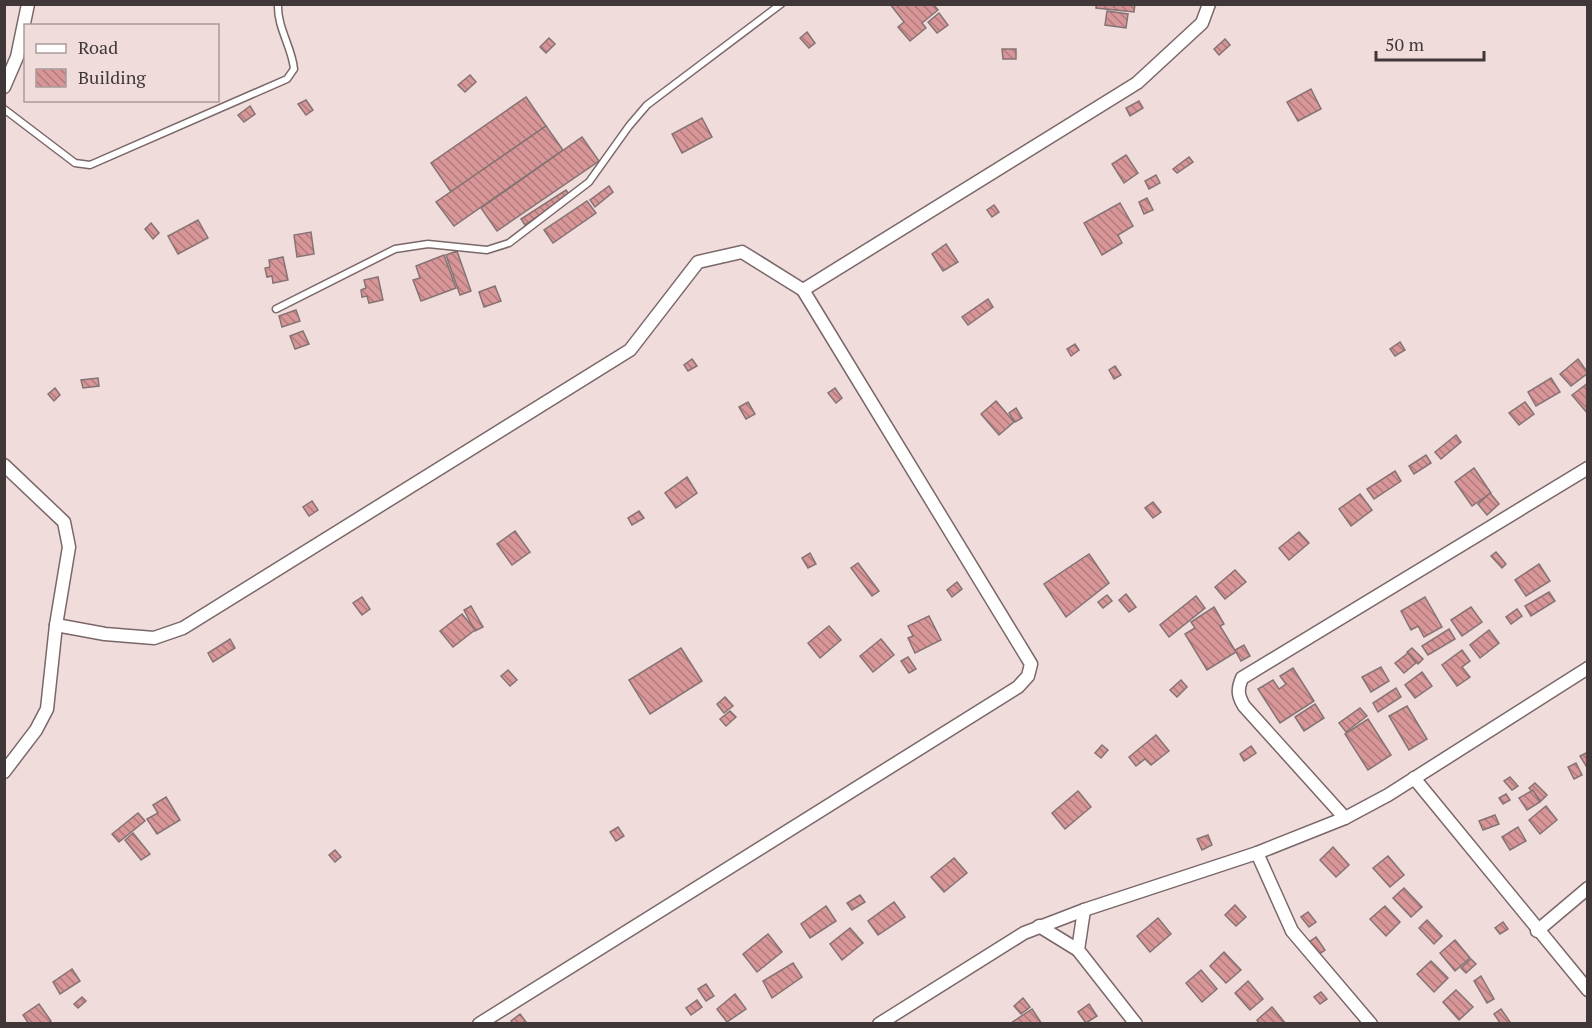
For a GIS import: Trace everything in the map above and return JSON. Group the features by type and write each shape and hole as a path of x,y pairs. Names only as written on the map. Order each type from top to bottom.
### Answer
{"street":[{"path":"24,24 28,4"},
{"path":"803,290 1137,83 1202,23 1209,4"},
{"path":"4,87 18,57 24,25"},
{"path":"56,625 105,634 154,638 183,628 630,350 698,262 742,252 803,290 1031,664 1028,676 1018,687 480,1023"},
{"path":"4,465 64,522 69,547 56,625 47,709 36,730 4,772"},
{"path":"1346,818 1244,706 1239,697 1238,688 1242,678 1587,468"},
{"path":"879,1023 998,947 1039,926 1084,909 1257,853 1346,818 1414,778 1587,668"},
{"path":"1414,778 1587,990"},
{"path":"1257,853 1287,924 1371,1023"},
{"path":"1537,931 1587,888"},
{"path":"1078,950 1084,909"},
{"path":"1039,926 1078,950 1136,1023"}],"lane":[{"path":"4,109 75,163 90,165 287,79 294,69 293,58 277,17 278,4"},
{"path":"276,309 395,249 428,244 487,250 509,243 589,182 647,105 782,4"}],"building":[{"path":"890,4 933,4 938,10 922,23 926,28 910,41 898,27 904,22"},
{"path":"1096,4 1135,4 1134,12 1096,8"},
{"path":"1107,11 1128,14 1126,28 1105,25"},
{"path":"939,13 948,25 937,33 928,22"},
{"path":"807,32 815,43 809,48 800,38"},
{"path":"549,38 555,44 546,53 540,47"},
{"path":"1225,39 1230,45 1219,55 1214,49"},
{"path":"1002,49 1016,49 1016,59 1003,59"},
{"path":"470,75 476,82 465,92 458,85"},
{"path":"1311,89 1321,109 1298,121 1287,102"},
{"path":"526,97 546,126 451,192 431,163"},
{"path":"306,100 313,110 306,115 298,104"},
{"path":"1139,101 1143,108 1130,116 1126,108"},
{"path":"250,106 255,114 244,122 238,115"},
{"path":"702,118 712,137 682,153 672,134"},
{"path":"546,126 563,150 454,226 436,202"},
{"path":"582,137 599,161 497,231 481,208"},
{"path":"1126,155 1138,173 1124,183 1112,164"},
{"path":"1189,157 1193,162 1177,173 1173,169"},
{"path":"1156,175 1160,183 1149,189 1145,181"},
{"path":"609,186 613,192 595,207 590,200"},
{"path":"566,190 570,196 525,225 521,219"},
{"path":"1147,198 1153,210 1144,214 1139,202"},
{"path":"587,201 596,213 553,243 544,230"},
{"path":"1120,203 1133,226 1118,235 1122,243 1102,255 1084,223"},
{"path":"994,205 999,212 992,217 987,210"},
{"path":"198,220 208,238 178,254 168,236"},
{"path":"151,223 159,233 153,239 145,229"},
{"path":"311,232 314,254 297,257 294,235"},
{"path":"946,244 958,262 943,271 932,254"},
{"path":"457,251 471,291 460,295 446,255"},
{"path":"444,255 456,288 421,301 413,280 420,278 416,266"},
{"path":"283,257 288,280 273,283 272,276 267,277 265,268 270,267 269,260"},
{"path":"378,277 383,300 369,303 367,296 362,297 361,290 366,288 364,280"},
{"path":"495,286 501,301 484,307 479,292"},
{"path":"988,299 993,307 968,325 962,317"},
{"path":"296,310 300,321 282,327 279,316"},
{"path":"303,331 309,344 295,349 290,336"},
{"path":"1400,342 1405,350 1395,356 1390,349"},
{"path":"1075,344 1079,350 1071,356 1067,349"},
{"path":"692,359 697,366 688,371 684,365"},
{"path":"1578,359 1588,373 1571,386 1560,374"},
{"path":"1115,366 1121,375 1114,379 1109,370"},
{"path":"98,378 99,386 83,388 81,380"},
{"path":"1551,378 1560,392 1536,406 1528,392"},
{"path":"1588,383 1588,414 1572,395"},
{"path":"55,388 60,395 54,401 48,394"},
{"path":"835,388 842,398 836,403 828,393"},
{"path":"996,401 1014,422 999,435 981,414"},
{"path":"748,402 755,414 746,419 739,407"},
{"path":"1525,402 1534,414 1519,425 1509,413"},
{"path":"1016,408 1022,418 1015,422 1009,413"},
{"path":"1456,435 1461,442 1441,459 1435,452"},
{"path":"1426,455 1431,463 1414,474 1409,466"},
{"path":"1474,468 1491,493 1472,506 1455,482"},
{"path":"1395,471 1401,481 1374,499 1367,489"},
{"path":"687,477 697,493 676,508 665,493"},
{"path":"1490,493 1499,504 1487,515 1478,504"},
{"path":"1360,494 1372,510 1351,526 1339,509"},
{"path":"312,501 318,510 309,516 303,507"},
{"path":"1153,502 1161,512 1153,518 1145,508"},
{"path":"639,511 644,518 632,525 628,518"},
{"path":"515,531 530,552 512,565 497,544"},
{"path":"1299,532 1309,543 1289,560 1279,548"},
{"path":"1496,552 1506,564 1502,568 1491,556"},
{"path":"810,553 816,564 808,568 802,558"},
{"path":"1089,554 1109,583 1066,617 1044,584"},
{"path":"858,563 879,591 872,596 851,568"},
{"path":"1539,564 1550,581 1526,596 1515,580"},
{"path":"1235,570 1246,582 1225,599 1215,587"},
{"path":"957,582 962,589 952,597 947,590"},
{"path":"1549,592 1555,601 1531,616 1525,606"},
{"path":"1126,594 1136,607 1129,612 1119,600"},
{"path":"1107,595 1112,601 1103,608 1098,602"},
{"path":"1196,596 1205,608 1169,637 1160,625"},
{"path":"362,597 370,609 362,615 353,603"},
{"path":"1425,597 1442,627 1424,637 1418,626 1411,630 1401,611"},
{"path":"471,606 483,627 475,631 464,610"},
{"path":"1214,607 1224,624 1220,626 1236,652 1207,670 1185,634 1195,628 1191,622"},
{"path":"1471,607 1482,622 1462,636 1451,620"},
{"path":"1517,609 1522,616 1511,624 1506,617"},
{"path":"462,614 475,630 453,647 440,631"},
{"path":"929,616 941,640 915,653 908,638 913,636 908,626"},
{"path":"829,626 841,640 820,658 808,643"},
{"path":"1449,629 1455,639 1428,655 1422,646"},
{"path":"1489,630 1499,643 1480,658 1470,645"},
{"path":"230,639 235,648 213,662 208,653"},
{"path":"881,639 894,655 873,672 860,656"},
{"path":"1244,645 1250,656 1241,661 1235,650"},
{"path":"681,648 702,681 650,714 629,680"},
{"path":"1412,648 1423,659 1418,664 1407,652"},
{"path":"1462,650 1470,661 1462,667 1470,677 1457,686 1442,665"},
{"path":"1408,653 1416,663 1404,673 1395,663"},
{"path":"908,657 916,669 909,673 901,661"},
{"path":"1381,667 1389,681 1371,692 1362,677"},
{"path":"1293,668 1314,701 1280,723 1258,689 1273,680 1279,689 1286,684 1280,676"},
{"path":"508,670 517,680 510,686 501,676"},
{"path":"1422,672 1432,686 1415,698 1405,685"},
{"path":"1181,680 1187,687 1177,697 1170,690"},
{"path":"1396,688 1401,697 1378,712 1373,703"},
{"path":"725,697 733,706 724,713 717,704"},
{"path":"1315,704 1324,718 1304,731 1295,717"},
{"path":"1407,706 1427,739 1409,750 1389,716"},
{"path":"1360,708 1367,716 1346,732 1339,723"},
{"path":"730,711 736,717 726,726 720,719"},
{"path":"1368,719 1391,755 1368,770 1345,734"},
{"path":"1156,735 1169,751 1151,765 1145,759 1136,766 1129,757"},
{"path":"1102,745 1108,750 1101,758 1095,753"},
{"path":"1251,746 1256,753 1244,761 1240,754"},
{"path":"1588,752 1588,769 1580,756"},
{"path":"1576,763 1582,775 1574,779 1568,767"},
{"path":"1510,777 1518,786 1512,790 1504,781"},
{"path":"1535,783 1547,795 1541,801 1529,788"},
{"path":"1533,790 1540,802 1527,810 1519,798"},
{"path":"1078,791 1091,807 1065,829 1052,813"},
{"path":"1506,794 1510,800 1503,804 1499,798"},
{"path":"166,797 180,820 157,834 147,819 158,813 153,805"},
{"path":"1546,806 1557,820 1540,834 1529,820"},
{"path":"138,813 145,821 119,842 112,834"},
{"path":"1495,815 1499,824 1483,830 1479,821"},
{"path":"618,827 624,836 616,841 610,832"},
{"path":"1518,827 1526,841 1510,850 1502,837"},
{"path":"133,833 150,854 141,860 125,840"},
{"path":"1208,835 1212,845 1202,850 1197,839"},
{"path":"1333,847 1349,865 1336,877 1320,860"},
{"path":"335,850 341,857 335,862 329,855"},
{"path":"1388,856 1404,875 1390,887 1373,868"},
{"path":"954,858 967,873 944,892 931,877"},
{"path":"1404,888 1422,907 1411,917 1393,898"},
{"path":"860,895 865,902 852,910 847,903"},
{"path":"894,902 905,917 878,935 868,921"},
{"path":"1235,905 1246,917 1236,926 1225,915"},
{"path":"826,906 836,921 810,938 801,924"},
{"path":"1385,906 1400,922 1386,936 1370,919"},
{"path":"1308,912 1316,922 1309,927 1301,917"},
{"path":"1158,918 1171,934 1150,952 1137,936"},
{"path":"1427,920 1442,936 1434,944 1419,928"},
{"path":"1503,922 1508,929 1500,934 1495,928"},
{"path":"850,928 863,943 842,960 830,944"},
{"path":"768,934 782,952 757,972 743,954"},
{"path":"1316,937 1325,950 1318,955 1309,942"},
{"path":"1455,940 1470,958 1455,971 1440,953"},
{"path":"1224,952 1241,970 1226,983 1210,966"},
{"path":"1471,959 1476,964 1466,973 1461,968"},
{"path":"1431,961 1448,978 1434,992 1417,974"},
{"path":"793,963 802,977 772,998 763,981"},
{"path":"72,969 80,981 60,994 53,982"},
{"path":"1201,970 1217,989 1202,1002 1186,983"},
{"path":"1481,976 1494,999 1487,1003 1474,981"},
{"path":"1248,981 1263,999 1250,1010 1235,993"},
{"path":"706,984 714,996 706,1001 698,989"},
{"path":"1456,990 1473,1007 1459,1020 1443,1002"},
{"path":"1321,992 1327,999 1320,1004 1314,997"},
{"path":"735,994 746,1009 727,1022 717,1009"},
{"path":"82,997 86,1001 78,1008 74,1004"},
{"path":"1023,998 1030,1007 1021,1014 1014,1006"},
{"path":"697,1000 702,1007 691,1015 686,1008"},
{"path":"39,1004 51,1021 47,1024 29,1024 23,1015"},
{"path":"1089,1004 1097,1016 1086,1023 1078,1012"},
{"path":"1272,1007 1286,1024 1260,1024 1257,1020"},
{"path":"1032,1009 1042,1024 1011,1024 1011,1023"},
{"path":"1501,1009 1510,1022 1509,1024 1501,1024 1494,1014"},
{"path":"520,1014 526,1022 513,1024 511,1021"}]}
